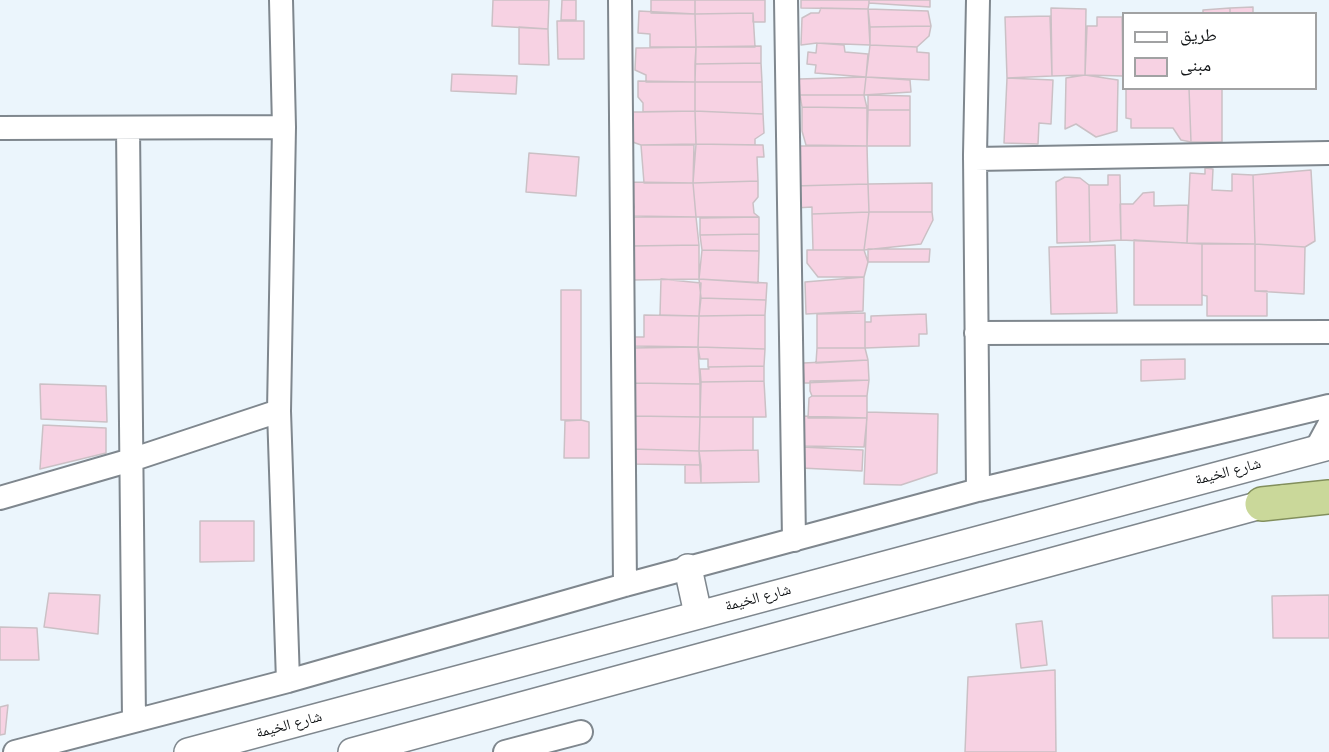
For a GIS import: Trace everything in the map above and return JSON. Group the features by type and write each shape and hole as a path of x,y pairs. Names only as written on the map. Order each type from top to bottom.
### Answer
{"highway":[{"path":"1262,504 1329,497"}],"street":[{"path":"281,0 284,127 279,411 288,681"},
{"path":"620,0 625,585"},
{"path":"786,0 794,540"},
{"path":"978,0 975,159 978,490"},
{"path":"0,128 284,127"},
{"path":"128,128 134,720"},
{"path":"975,159 1329,153"},
{"path":"976,333 1329,332"},
{"path":"15,752 288,681 625,585 978,490 1329,406"},
{"path":"0,498 131,460 279,411"},
{"path":"1322,447 1329,425"},
{"name":"شارع الخيمة","path":"188,752 1322,447"},
{"path":"352,752 1329,487"},
{"path":"688,568 698,614"},
{"path":"618,636 616,658 627,678"},
{"path":"488,671 498,691 499,712"},
{"path":"505,752 581,732"}],"building":[{"path":"493,0 549,0 548,29 492,26"},
{"path":"562,0 576,0 576,20 561,20"},
{"path":"651,0 695,0 695,14 651,13"},
{"path":"695,0 765,0 765,22 753,22 753,13 695,14"},
{"path":"801,0 869,0 869,3 868,9 801,8"},
{"path":"869,0 930,0 930,7 869,3"},
{"path":"1253,7 1253,12 1230,12 1230,8"},
{"path":"821,8 868,9 870,45 817,43 801,45 802,18 811,13 819,13"},
{"path":"1051,8 1086,9 1085,75 1052,76"},
{"path":"1230,8 1230,12 1203,12 1203,10"},
{"path":"868,9 928,11 931,26 870,27"},
{"path":"639,11 695,14 696,47 650,47 650,34 638,33"},
{"path":"753,13 755,47 696,47 695,14"},
{"path":"1050,16 1052,76 1007,78 1005,17"},
{"path":"1097,17 1122,17 1122,76 1085,75 1087,26 1097,26"},
{"path":"557,21 584,21 584,59 558,59"},
{"path":"931,26 929,36 917,47 870,45 870,27"},
{"path":"519,27 548,29 549,65 519,64"},
{"path":"817,43 844,45 845,52 868,54 866,77 815,73 816,65 807,64 808,52 816,53"},
{"path":"870,45 917,47 917,52 929,53 929,80 866,77"},
{"path":"761,46 761,63 695,64 696,47"},
{"path":"696,47 695,82 646,82 646,75 635,70 636,48"},
{"path":"761,63 762,82 695,82 695,64"},
{"path":"452,74 517,76 516,94 451,91"},
{"path":"1085,75 1118,80 1117,131 1096,137 1076,124 1065,129 1066,78"},
{"path":"866,77 910,80 911,92 864,95"},
{"path":"866,77 864,95 800,95 799,79"},
{"path":"1007,78 1053,80 1051,124 1039,123 1038,144 1004,143"},
{"path":"638,81 695,82 695,111 643,112 643,103 638,97"},
{"path":"695,82 762,82 763,114 695,111"},
{"path":"1126,90 1189,90 1191,142 1181,140 1173,128 1131,128 1131,119 1126,118"},
{"path":"1189,90 1222,90 1222,142 1191,142"},
{"path":"800,95 864,95 867,108 802,107"},
{"path":"868,95 910,96 910,110 868,110"},
{"path":"802,107 867,108 867,146 806,145 802,131"},
{"path":"868,110 910,110 910,146 867,146"},
{"path":"695,111 763,114 764,133 755,139 755,145 696,144"},
{"path":"695,111 696,144 641,145 627,140 626,112"},
{"path":"696,144 763,145 764,157 757,157 758,181 693,183"},
{"path":"641,145 694,145 693,183 644,183"},
{"path":"792,146 867,146 868,184 794,186"},
{"path":"529,153 579,157 576,196 526,192"},
{"path":"1205,168 1213,169 1212,190 1232,191 1232,174 1253,175 1255,244 1187,243 1190,173 1205,174"},
{"path":"1311,170 1315,241 1305,247 1255,244 1253,175"},
{"path":"1108,175 1120,175 1121,240 1090,242 1089,185 1108,185"},
{"path":"1065,177 1080,178 1089,185 1090,242 1057,243 1056,182"},
{"path":"758,181 758,197 753,203 754,213 759,217 696,217 693,183"},
{"path":"630,182 693,183 696,217 631,216 634,207"},
{"path":"932,183 932,212 869,212 868,184"},
{"path":"868,184 869,212 812,214 812,207 795,208 794,186"},
{"path":"1154,192 1154,206 1188,205 1187,243 1121,240 1120,204 1133,204 1143,193"},
{"path":"869,212 932,212 933,220 921,244 864,250"},
{"path":"869,212 864,250 813,250 812,214"},
{"path":"633,217 696,217 699,245 631,246"},
{"path":"759,217 759,234 700,235 700,218"},
{"path":"759,234 759,251 702,250 700,235"},
{"path":"1134,240 1202,244 1202,305 1134,305"},
{"path":"1202,244 1255,244 1255,291 1267,291 1267,316 1207,316 1207,296 1202,295"},
{"path":"1255,244 1305,247 1304,294 1255,291"},
{"path":"699,245 699,279 632,280 631,246"},
{"path":"1115,245 1117,313 1051,314 1049,247"},
{"path":"868,249 930,249 929,262 868,262"},
{"path":"702,250 759,251 758,283 699,279"},
{"path":"807,250 864,250 868,262 864,277 818,277 807,263"},
{"path":"864,277 863,311 806,314 805,282"},
{"path":"661,279 701,283 699,316 660,315"},
{"path":"699,279 767,283 766,300 701,298"},
{"path":"561,290 581,290 581,420 561,420"},
{"path":"701,298 766,300 765,315 699,316"},
{"path":"865,313 865,348 817,348 817,314"},
{"path":"926,314 927,334 919,334 919,346 865,348 865,322 871,322 871,316"},
{"path":"644,315 699,316 698,347 633,346 633,337 644,337"},
{"path":"765,315 765,349 698,347 699,316"},
{"path":"698,347 765,349 764,366 708,367 708,359 700,359"},
{"path":"698,347 700,384 633,383 630,348"},
{"path":"817,348 865,348 868,360 816,363"},
{"path":"1185,359 1185,379 1141,381 1141,360"},
{"path":"868,360 869,380 804,383 803,363"},
{"path":"764,366 764,381 701,382 700,369"},
{"path":"869,380 867,396 812,396 810,391 810,381"},
{"path":"764,381 766,417 700,417 701,382"},
{"path":"633,383 700,384 700,417 633,416"},
{"path":"40,384 106,386 107,422 41,419"},
{"path":"812,396 867,396 867,418 808,418 809,398"},
{"path":"867,412 938,414 937,473 901,485 864,484"},
{"path":"633,416 700,417 699,451 632,449"},
{"path":"800,416 867,418 864,447 800,446"},
{"path":"700,417 753,417 753,450 699,451"},
{"path":"565,421 589,422 589,458 564,458"},
{"path":"43,425 106,428 106,453 40,469"},
{"path":"802,447 863,450 862,471 801,468"},
{"path":"632,449 699,451 701,465 632,464"},
{"path":"758,450 759,482 701,483 699,451"},
{"path":"685,465 701,465 701,483 685,483"},
{"path":"200,521 254,521 254,561 200,562"},
{"path":"49,593 100,595 98,634 44,627"},
{"path":"1329,595 1329,638 1273,638 1272,596"},
{"path":"1042,621 1047,665 1021,668 1016,624"},
{"path":"0,627 37,628 39,660 0,660"},
{"path":"1055,670 1056,752 965,752 968,677"},
{"path":"8,705 5,734 0,735 0,707"}]}
